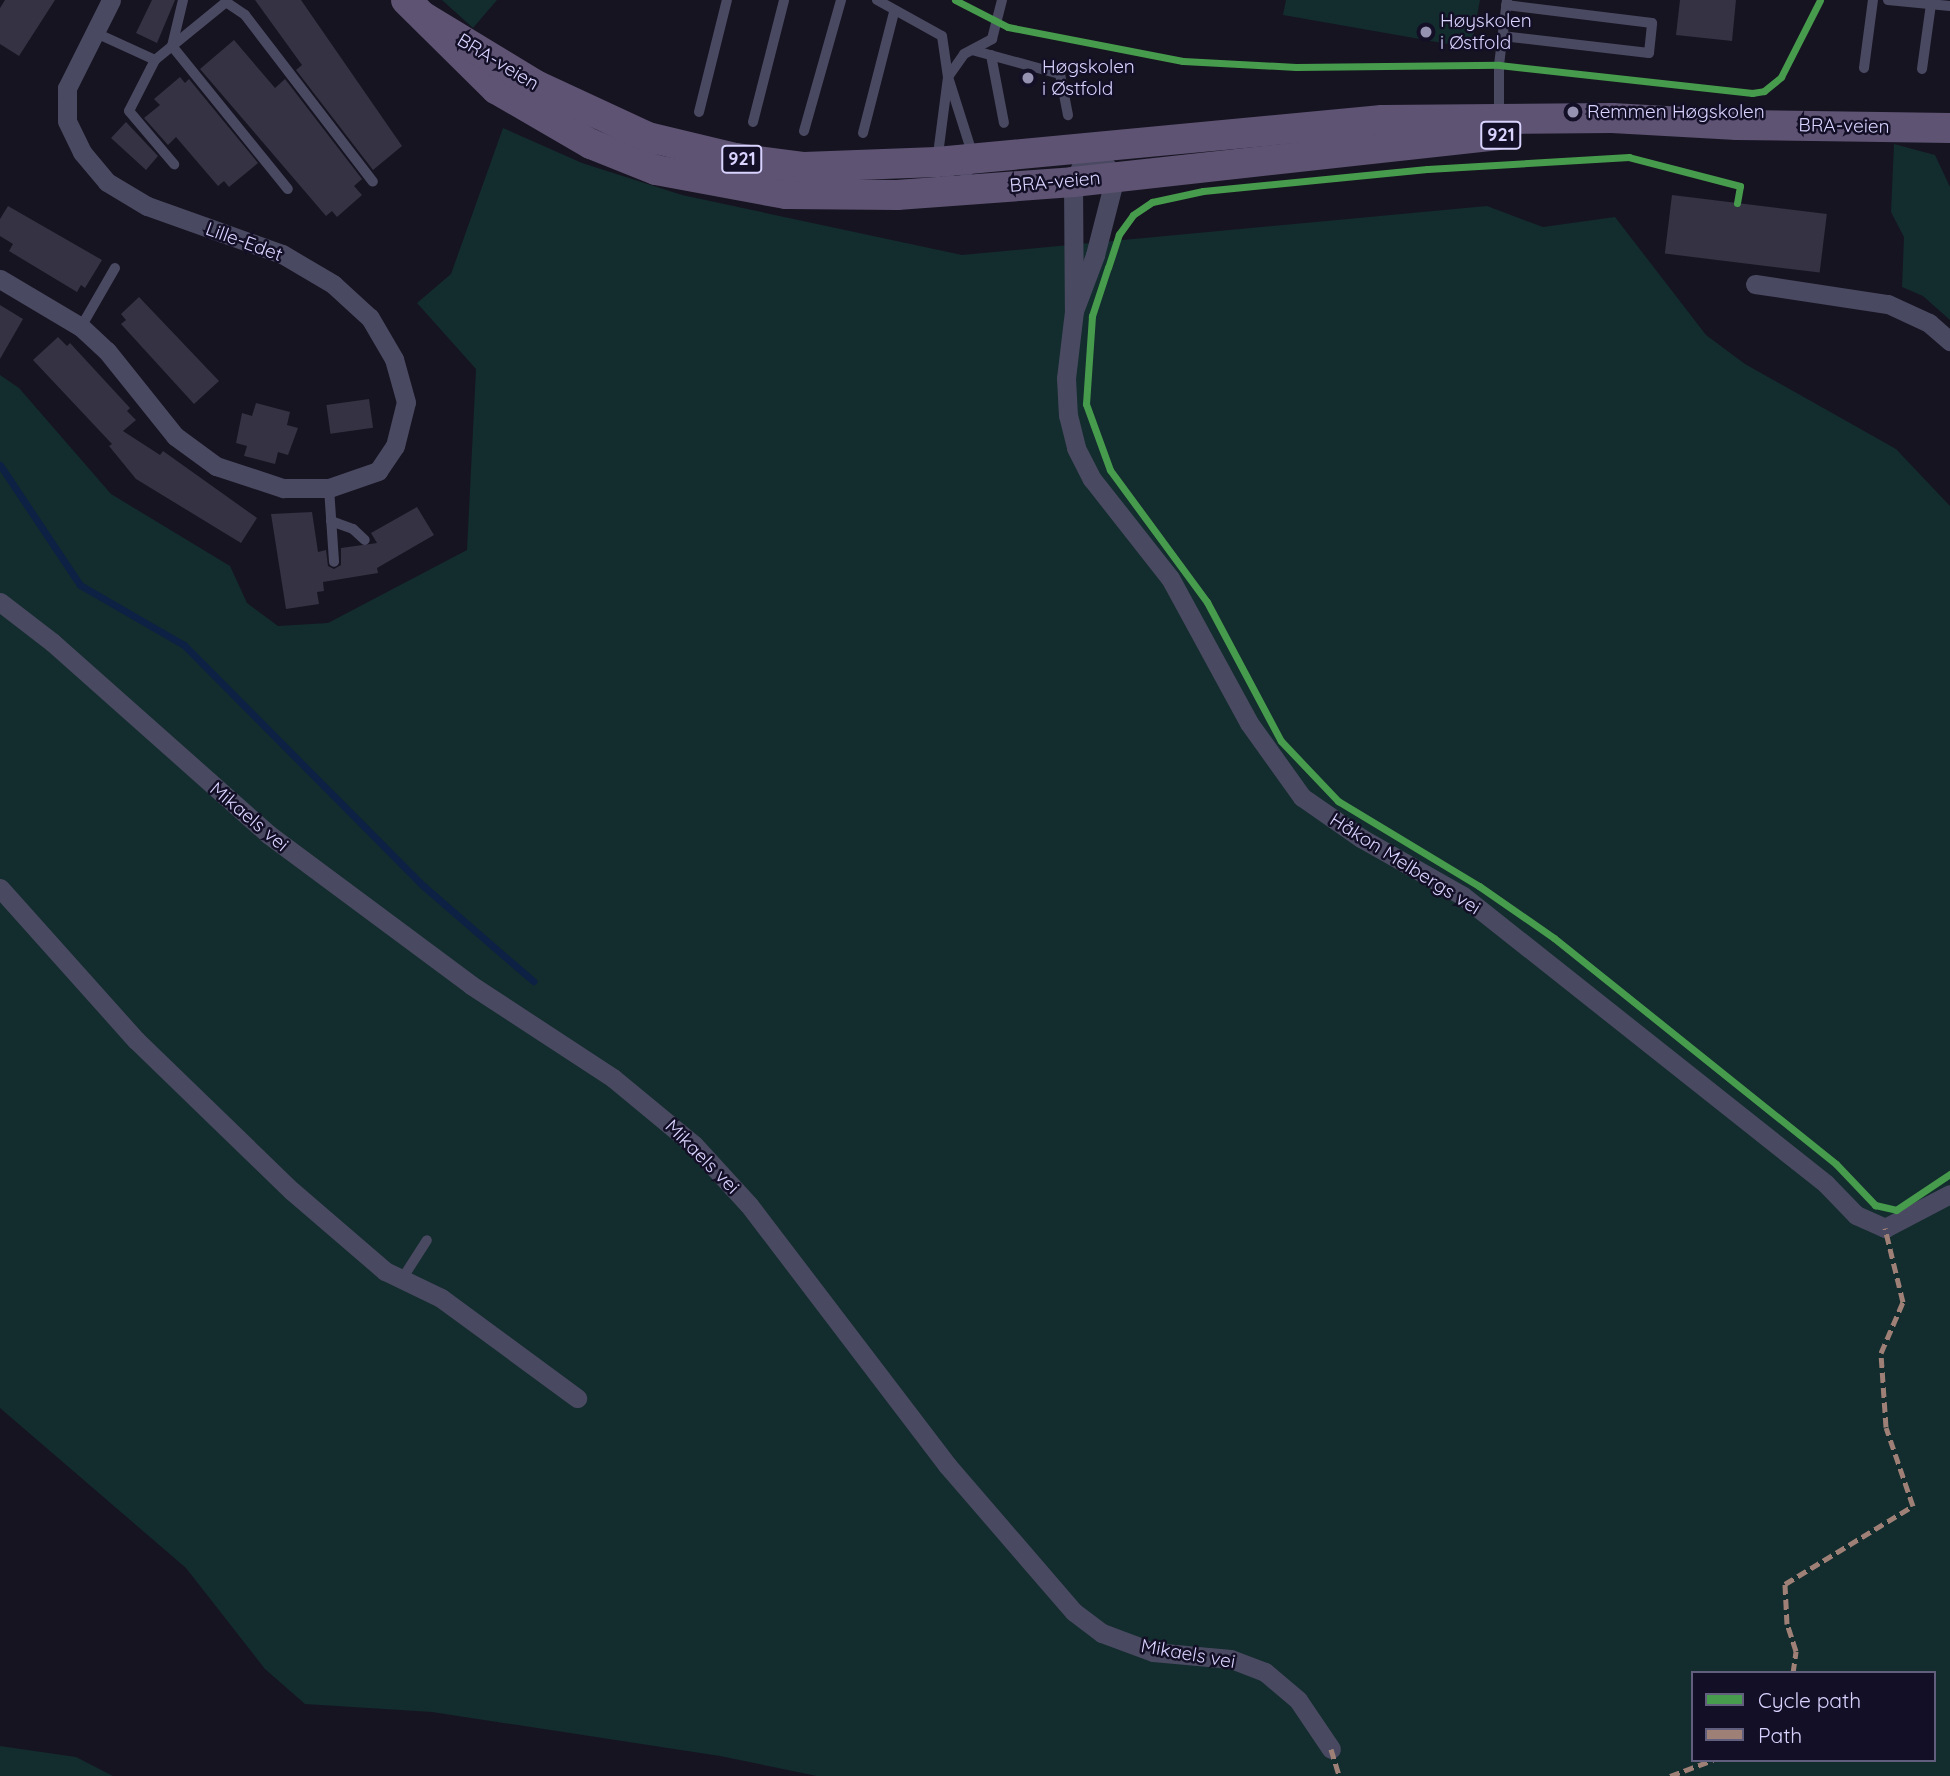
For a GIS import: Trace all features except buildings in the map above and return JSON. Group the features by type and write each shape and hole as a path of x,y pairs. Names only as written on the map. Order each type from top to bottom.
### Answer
{"main road":[{"name":"BRA-veien","path":"415,8 536,85 648,137 735,158 804,167 974,159 1382,120 1499,126 1950,128"},
{"name":"BRA-veien","path":"415,8 496,89 591,145 656,170 733,187 825,197 1073,182 1499,126"}],"street":[{"name":"Lille-Edet","path":"0,279 81,327 107,352 175,436 216,466 283,488 329,488 378,471 394,446 406,402 394,359 370,318 332,284 282,254 147,206 107,182 82,152 67,121 67,88 111,0"},
{"path":"1091,147 1115,177 1095,255 1074,311 1073,182 1091,147"},
{"path":"1755,284 1888,304 1929,324 1950,341"},
{"name":"Håkon Melbergs vei","path":"1074,311 1066,378 1068,415 1076,448 1092,479 1170,579 1249,723 1303,797 1352,832 1463,896 1826,1184 1856,1215 1885,1228 1898,1225 1950,1194"},
{"name":"Mikaels vei","path":"0,602 52,642 268,834 449,970 613,1078 694,1145 749,1205 947,1465 1074,1612 1102,1633 1153,1652 1231,1659 1265,1672 1298,1700 1331,1749"},
{"path":"0,888 93,995 213,1117 374,1262 442,1298 577,1398"}],"lane":[{"path":"172,46 183,0"},
{"path":"699,112 727,0"},
{"path":"753,122 784,0"},
{"path":"804,131 841,0"},
{"path":"877,0 894,12 942,36 948,77 974,159 959,190 937,162 948,77 972,50 992,38 1002,0"},
{"path":"1864,68 1873,0"},
{"path":"1888,0 1950,6"},
{"path":"174,164 129,111 155,60 226,1 244,15 373,182"},
{"path":"1499,126 1502,36 1507,3 1652,23 1649,53 1502,36"},
{"path":"1922,69 1931,4"},
{"path":"863,133 894,12"},
{"path":"96,33 155,60"},
{"path":"172,46 288,189"},
{"path":"972,50 1060,74 1068,115"},
{"path":"991,55 1004,124"},
{"path":"81,327 115,268"},
{"path":"329,488 334,562"},
{"path":"331,521 365,540"},
{"path":"402,1279 427,1240"}],"green space":[{"path":"442,0 497,0 473,28"},
{"name":"Høyskolen i Østfold","path":"1286,0 1480,0 1471,48 1283,15"},
{"path":"503,128 582,163 682,195 962,255 1487,206 1543,227 1615,217 1706,335 1745,364 1896,449 1950,506 1950,1776 817,1776 720,1756 432,1712 305,1704 265,1669 186,1568 0,1408 0,375 19,388 111,494 230,566 247,603 278,626 328,623 467,550 476,369 417,303 451,274"},
{"path":"1894,144 1935,155 1950,187 1950,320 1923,296 1902,287 1904,237 1891,212"},
{"path":"0,1746 76,1757 113,1776 0,1776"}],"waterway":[{"path":"0,465 80,585 184,645 420,883 533,981"}],"marked path":[{"path":"1793,1671 1796,1651 1787,1624 1785,1584 1913,1506 1886,1427 1881,1353 1903,1302 1885,1228"},
{"path":"1331,1749 1339,1776"},
{"path":"1670,1776 1708,1762"}],"cycle path":[{"path":"955,0 1008,27 1183,61 1296,67 1499,65 1752,93 1764,91 1781,77 1820,0"},
{"path":"1737,203 1740,186 1629,157 1427,169 1203,191 1152,202 1133,215 1119,234 1108,267 1092,316 1086,404 1110,470 1207,602 1281,741 1338,801 1479,886 1554,938 1836,1164 1875,1205 1896,1210 1950,1174"}],"place":[{"name":"Høyskolen i Østfold","path":"1426,32"},
{"name":"Høgskolen i Østfold","path":"1028,78"},
{"name":"Remmen Høgskolen","path":"1573,112"}]}
